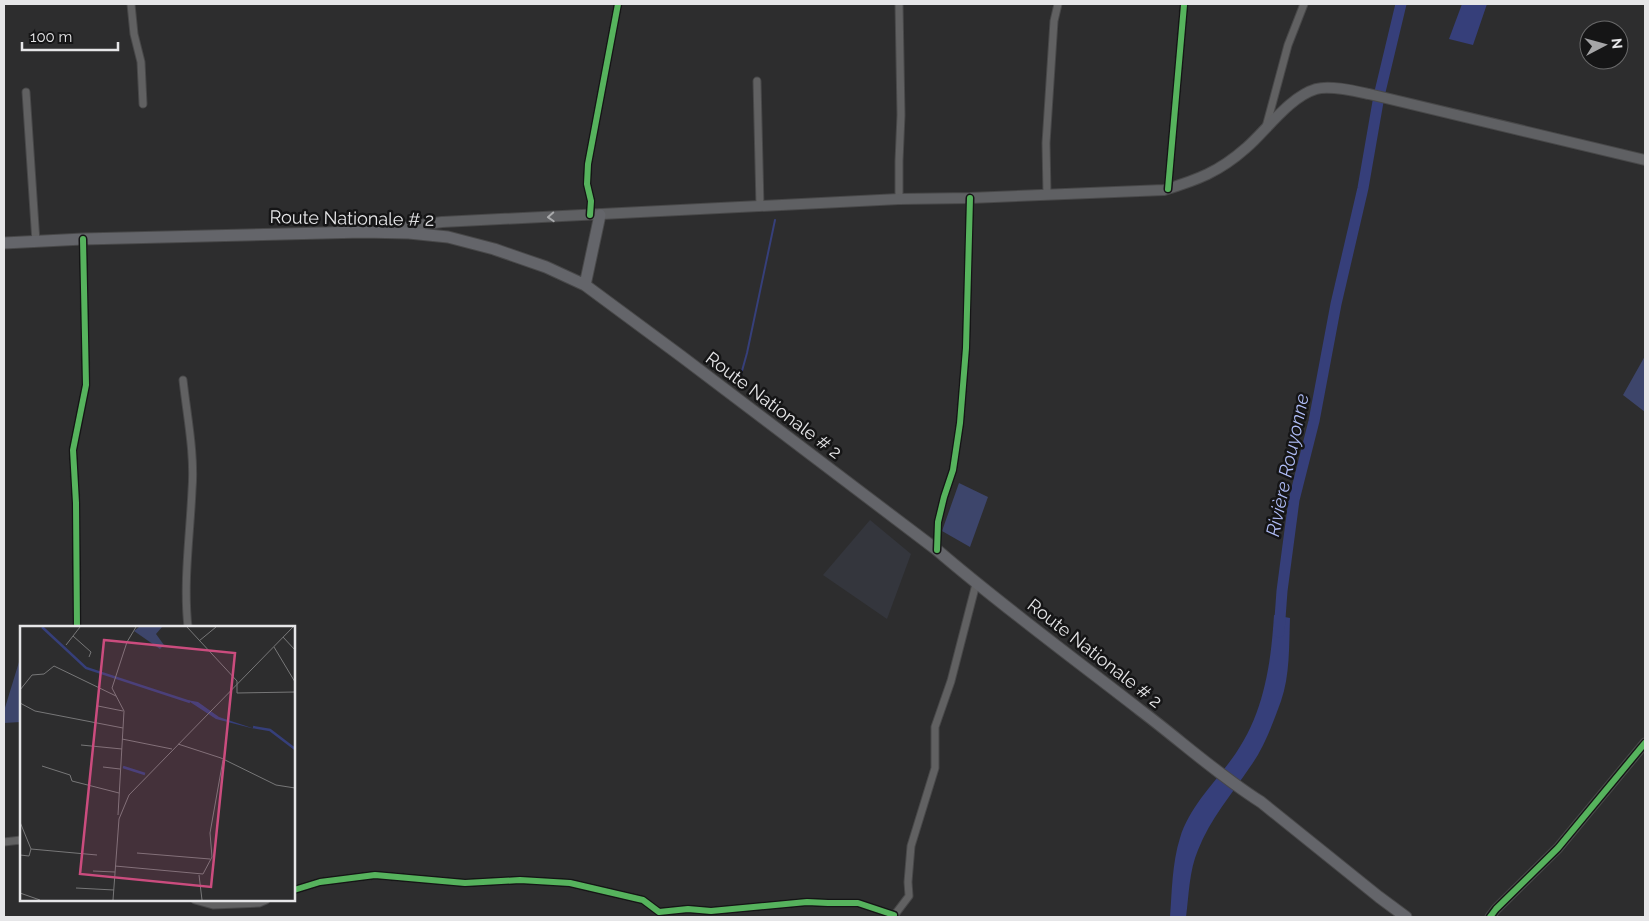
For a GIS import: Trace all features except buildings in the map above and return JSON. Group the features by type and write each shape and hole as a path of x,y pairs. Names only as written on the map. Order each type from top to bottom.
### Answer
{"main road":[{"path":"363,232 442,222 899,199 970,198 1168,189 1194,181 1221,168 1247,147 1302,95 1317,88 1369,94 1645,160"},
{"path":"585,285 595,215"},
{"name":"Route Nationale # 2","path":"4,243 82,239 363,232 409,233 448,237 471,242 546,267 585,285 936,550 976,584 1242,790 1261,802 1406,917"}],"street":[{"path":"131,4 134,34 142,62 143,104"},
{"path":"595,215 587,184 588,164 618,4"},
{"path":"899,4 899,199"},
{"path":"1047,194 1046,143 1054,21 1058,4"},
{"path":"1266,128 1288,45 1304,4"},
{"path":"1168,189 1184,5"},
{"path":"756,82 760,206"},
{"path":"26,92 36,242"},
{"path":"936,550 938,522 944,497 954,470 960,423 966,348 970,198"},
{"path":"77,626 76,503 73,450 86,385 82,239"},
{"path":"183,380 192,460 186,595 188,626"},
{"path":"295,890 320,882 375,875 465,883 520,880 570,883 615,892 643,900 659,912 688,909 711,911 807,902 828,904 858,902 893,916 909,896 908,882 911,846 935,768 935,727 951,682 976,584"},
{"path":"1490,917 1558,848 1645,743"},
{"path":"4,842 20,840"},
{"path":"200,901 214,906 259,904 264,901"}],"shaded area":[{"path":"1462,4 1487,4 1473,45 1449,39"},
{"path":"1645,356 1645,412 1623,395"},
{"path":"959,483 988,497 970,547 942,531"},
{"path":"870,520 911,554 887,619 823,575"},
{"path":"1274,615 1290,618 1288,671 1281,701 1260,752 1215,817 1203,839 1193,866 1186,917 1170,917 1174,867 1177,848 1184,826 1197,804 1236,753 1253,721 1260,704 1268,669"},
{"path":"20,662 20,722 4,723 4,711"}],"waterway":[{"name":"Rivière Rouyonne","path":"1279,632 1282,591 1294,500 1314,421 1336,304 1363,188 1379,96 1401,4"},
{"path":"740,378 775,220"}],"cycle path":[{"path":"590,215 591,201 587,184 588,164 618,4"},
{"path":"1168,189 1184,5"},
{"path":"937,550 938,522 953,470 960,423 966,348 970,198"},
{"path":"77,626 76,503 73,450 86,385 83,239"},
{"path":"1490,917 1558,848 1645,743"},
{"path":"295,890 320,882 375,875 465,883 520,880 570,883 643,900 659,912 688,909 711,911 807,902 858,903 894,915"}]}
